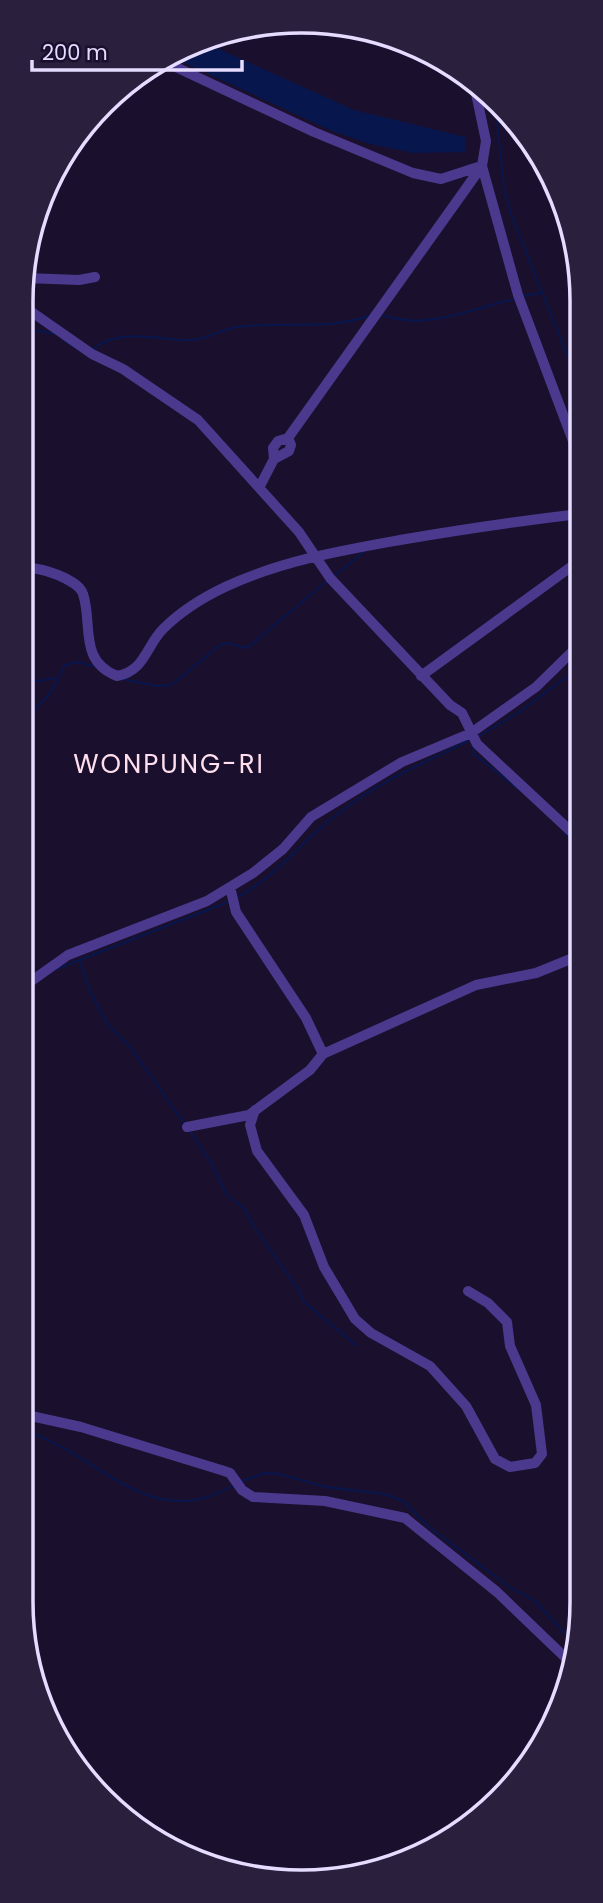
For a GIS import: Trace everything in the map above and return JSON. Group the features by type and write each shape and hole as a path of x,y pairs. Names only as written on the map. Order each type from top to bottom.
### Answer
{"street":[{"path":"173,66 314,132 413,173 440,179 462,175 482,166"},
{"path":"477,99 486,141 482,166 518,295 570,433"},
{"path":"260,486 274,459 273,448 288,438 482,166"},
{"path":"35,278 79,280 95,277"},
{"path":"33,313 92,354 123,369 189,412 260,486 316,555 330,578 421,676 462,713 477,744 570,831"},
{"path":"33,569 47,570 79,588 83,594 88,636 95,659 109,673 117,676 137,668 162,630 209,596 253,575 316,555 570,514"},
{"path":"421,676 570,568"},
{"path":"33,979 68,955 144,928 207,901 269,862 324,808 402,762 471,733 536,687 570,654"},
{"path":"230,887 236,912 306,1018 323,1054"},
{"path":"187,1127 212,1124 255,1110 310,1070 323,1054 476,985 536,973 570,959"},
{"path":"255,1110 250,1125 257,1151 304,1215 324,1267 355,1319 371,1333 430,1366 466,1406 495,1459 510,1467 535,1463 542,1454 537,1412 510,1346 507,1322 488,1303 468,1291"},
{"path":"33,1416 81,1427 230,1473 242,1490 253,1497 325,1501 405,1518 507,1601 564,1657"}],"shaded area":[{"path":"215,47 354,110 465,137 465,152 414,153 370,144 332,131 182,62"}],"waterway":[{"path":"497,118 504,189 511,214 570,362"},
{"path":"524,296 540,293"},
{"path":"382,315 416,321 433,319 516,299"},
{"path":"93,349 126,337 193,340 238,327 339,323 371,315"},
{"path":"33,330 56,334"},
{"path":"63,340 82,352"},
{"path":"334,576 365,551"},
{"path":"123,679 156,686 171,685 220,645 229,643 244,648 251,645 328,580"},
{"path":"33,710 50,694 65,665 78,662 96,667"},
{"path":"479,736 519,712 570,675"},
{"path":"33,680 55,678"},
{"path":"236,898 264,879 322,827 366,793 470,740"},
{"path":"473,747 474,754 522,792"},
{"path":"564,832 570,838"},
{"path":"54,970 228,902"},
{"path":"80,962 89,990 108,1025 131,1048 184,1123"},
{"path":"189,1130 213,1166 227,1195 245,1209 304,1302 357,1346"},
{"path":"33,1434 149,1496 175,1501 203,1498 234,1485"},
{"path":"242,1481 265,1473 279,1474 326,1487 385,1494 403,1501 429,1527 508,1586 535,1601 567,1635"}],"district":[{"name":"WONPUNG-RI","path":"169,764"}]}
